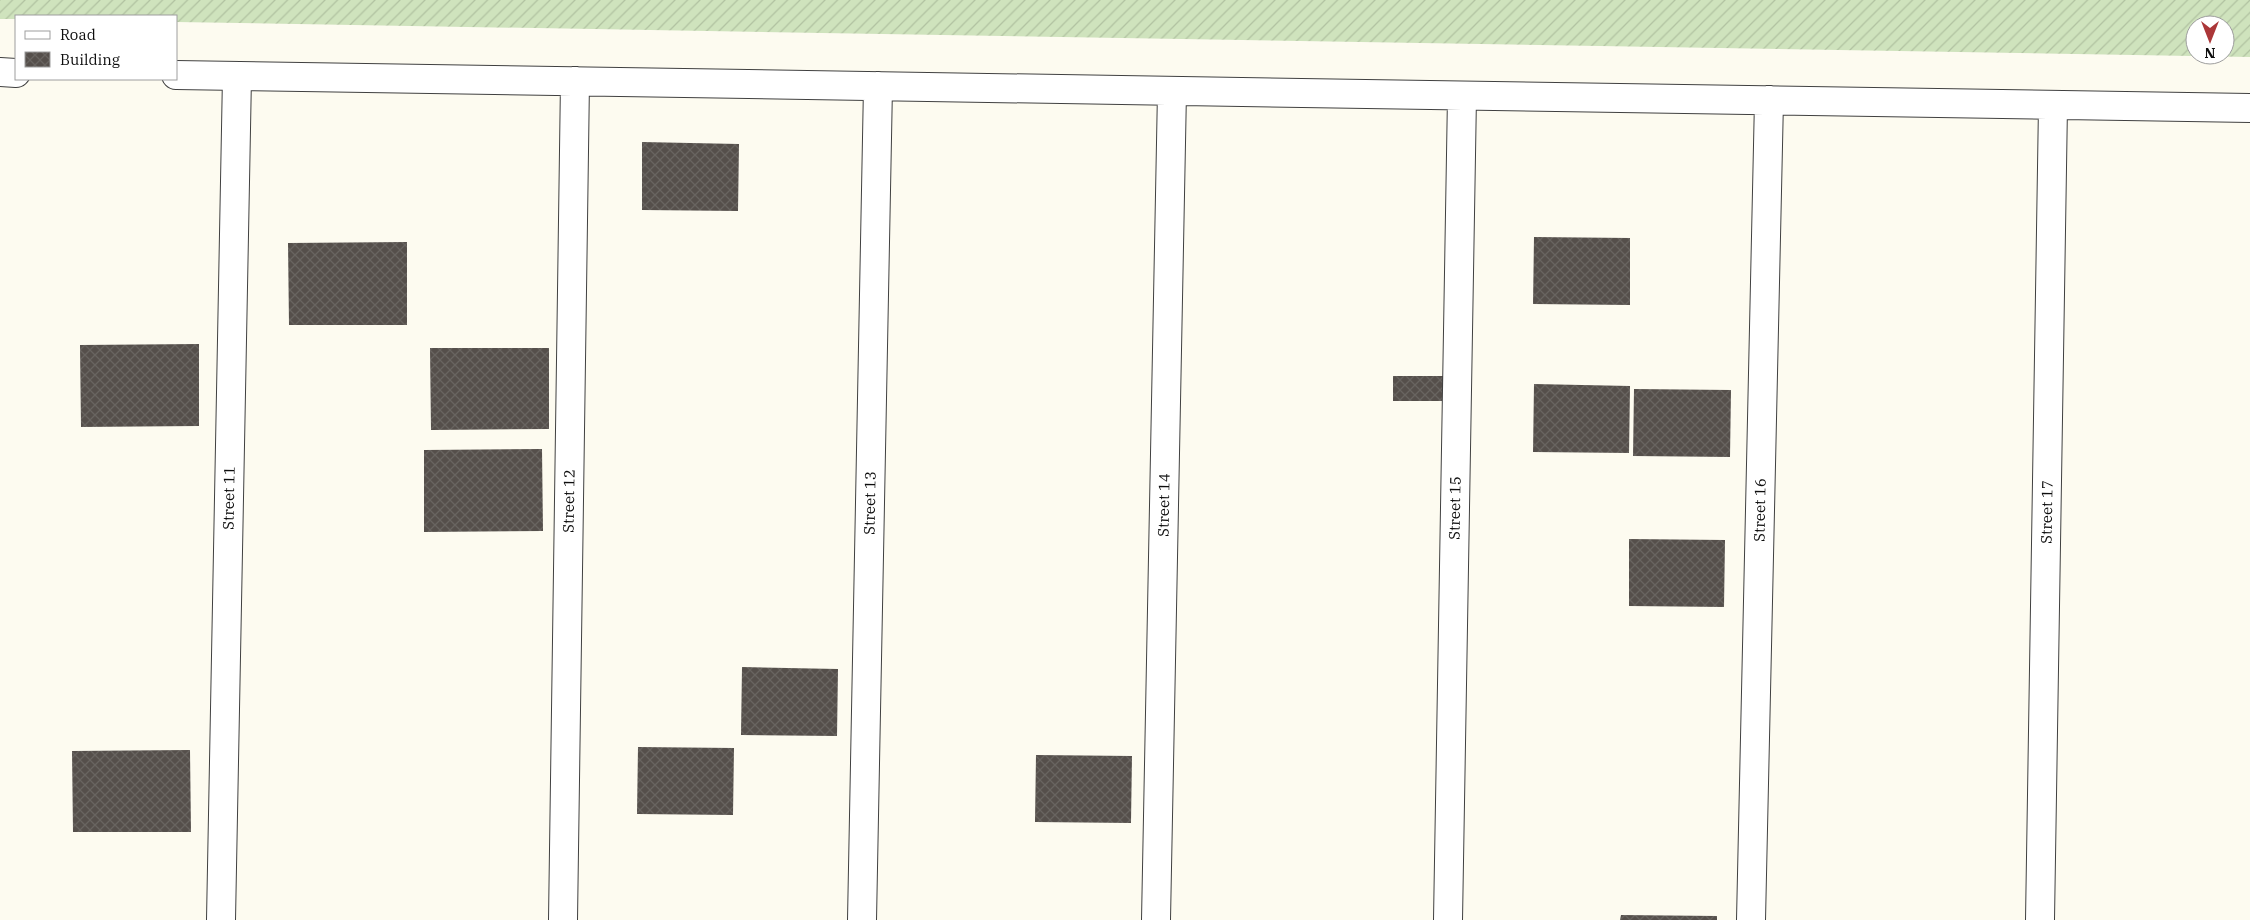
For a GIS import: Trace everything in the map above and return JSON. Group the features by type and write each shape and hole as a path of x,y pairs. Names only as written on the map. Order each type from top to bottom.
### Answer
{"street":[{"path":"0,72 15,73"},
{"path":"178,75 2250,108"},
{"name":"Street 11","path":"221,920 237,76"},
{"name":"Street 12","path":"563,920 575,82"},
{"name":"Street 13","path":"862,920 878,86"},
{"name":"Street 14","path":"1156,920 1172,91"},
{"name":"Street 15","path":"1448,920 1462,96"},
{"name":"Street 16","path":"1751,920 1769,100"},
{"name":"Street 17","path":"2040,920 2053,105"}],"green space":[{"path":"0,0 2250,0 2250,57 2235,57 2235,15 2185,15 2185,56 178,22 178,15 15,15 15,19 0,19"}],"building":[{"path":"642,142 739,144 738,211 642,210"},
{"path":"1534,237 1630,238 1630,305 1533,304"},
{"path":"407,242 407,325 289,325 288,243"},
{"path":"199,344 199,426 81,427 80,345"},
{"path":"430,348 549,348 549,429 431,430"},
{"path":"1393,376 1451,376 1451,401 1393,401"},
{"path":"1534,384 1630,386 1629,453 1533,452"},
{"path":"1634,389 1731,390 1730,457 1633,456"},
{"path":"542,449 543,531 424,532 424,450"},
{"path":"1629,539 1725,540 1724,607 1629,606"},
{"path":"742,667 838,669 837,736 741,735"},
{"path":"638,747 734,748 733,815 637,814"},
{"path":"190,750 191,832 73,832 72,751"},
{"path":"1036,755 1132,756 1131,823 1035,822"},
{"path":"1621,915 1717,916 1717,920 1620,920"}]}
